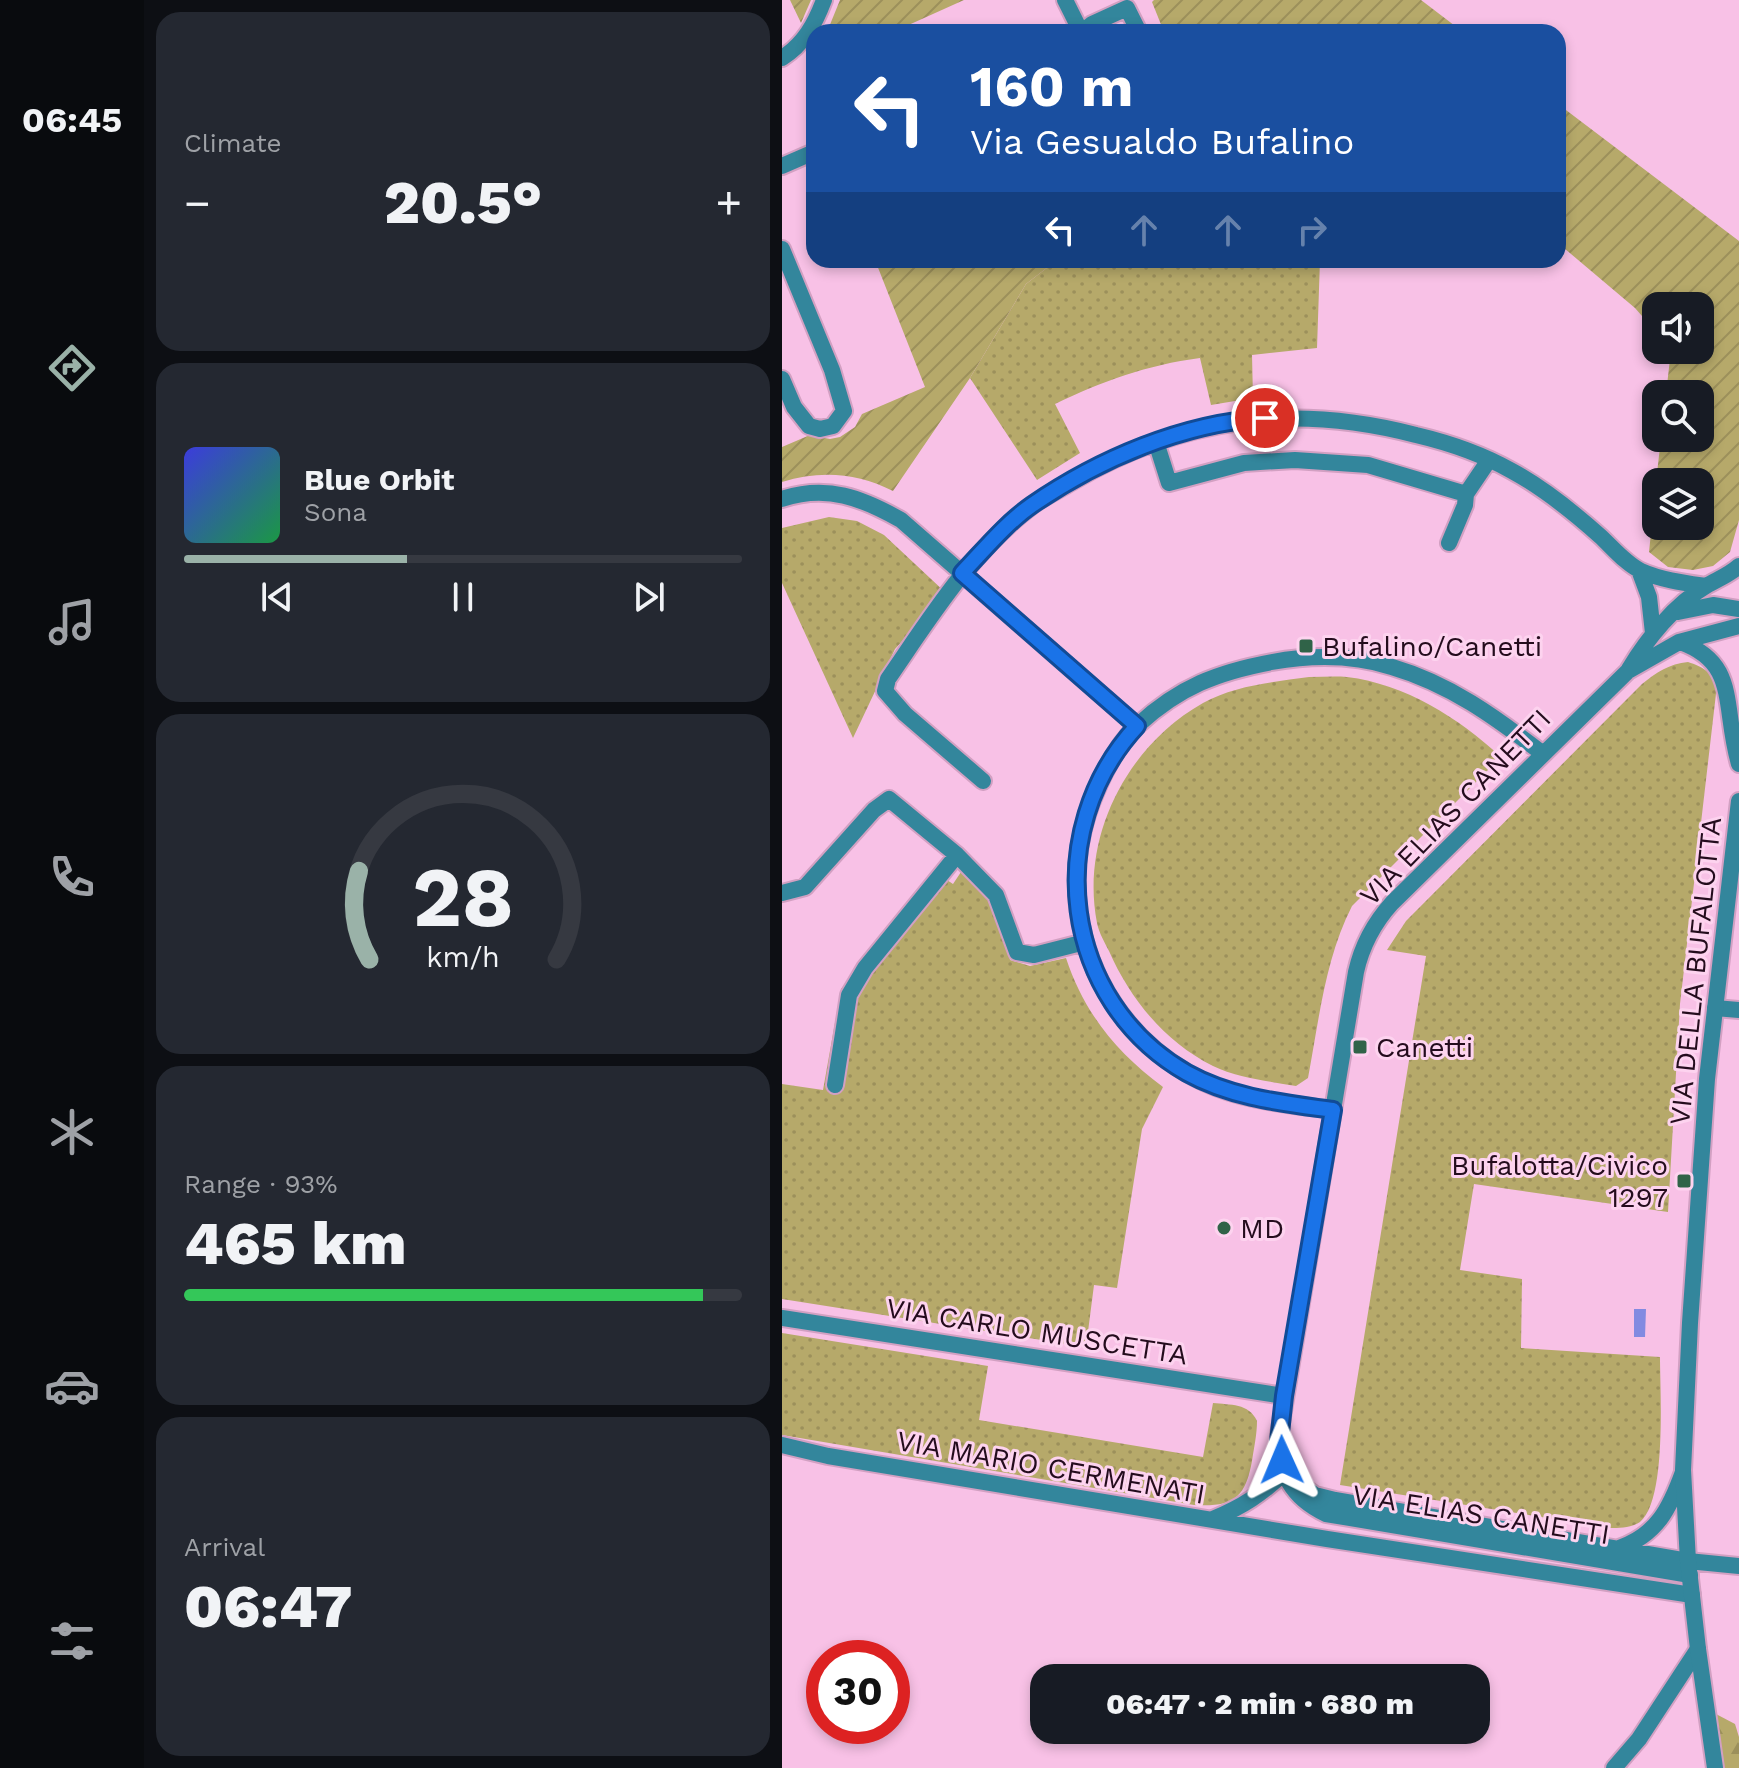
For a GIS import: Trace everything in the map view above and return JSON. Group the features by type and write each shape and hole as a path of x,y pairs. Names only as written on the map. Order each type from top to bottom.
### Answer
{"street":[{"path":"815,24 824,0"},
{"path":"1065,0 1078,24"},
{"path":"1092,24 1127,8 1135,24"},
{"path":"782,58 795,50 806,36"},
{"path":"782,166 806,156"},
{"path":"782,249 832,370 844,411 839,420 827,428 809,426 794,407 782,379"},
{"path":"983,781 905,714 885,691 888,679 962,573 1031,506 1127,453 1180,434 1254,419 1298,417 1398,430 1459,446 1555,497 1639,570 1674,581 1706,586"},
{"path":"1156,442 1169,483 1244,463 1295,460 1368,465 1466,494"},
{"path":"1449,543 1465,505 1466,494 1489,460"},
{"path":"782,499 816,493 840,494 865,500 901,520 1137,726"},
{"path":"1628,671 1653,633 1671,615 1706,586 1739,566"},
{"path":"1639,570 1649,597 1653,633"},
{"path":"1671,615 1702,606 1739,609"},
{"path":"1628,671 1679,642 1739,626"},
{"path":"1679,642 1714,654 1735,676 1739,696 1735,744 1739,764"},
{"path":"1333,1110 1235,1094 1207,1083 1176,1066 1144,1039 1119,1010 1095,971 1077,906 1077,861 1084,826 1102,776 1137,726 1180,693 1221,673 1288,660 1337,658 1389,666 1444,686 1488,712 1542,753"},
{"name":"VIA ELIAS CANETTI","path":"1628,671 1392,903 1375,925 1358,964 1284,1396 1279,1442 1285,1472 1293,1491 1304,1502 1326,1514 1618,1549 1689,1568"},
{"path":"782,893 805,887 874,810 889,799 957,855 996,895 1017,952 1034,955 1085,942"},
{"name":"VIA DELLA BUFALOTTA","path":"1715,1768 1689,1568 1683,1470 1707,1079 1739,801"},
{"path":"835,1085 849,995 865,968 957,855"},
{"path":"1715,1008 1739,1010"},
{"name":"VIA CARLO MUSCETTA","path":"782,1318 1284,1396"},
{"name":"VIA MARIO CERMENATI","path":"782,1445 828,1456 1294,1534 1692,1595"},
{"path":"1618,1549 1645,1536 1661,1522 1683,1470"},
{"path":"1212,1520 1242,1507 1285,1472"},
{"name":"VIA ELIAS CANETTI","path":"1285,1472 1315,1495 1444,1527 1689,1568"},
{"path":"1263,1493 1261,1508 1266,1529"},
{"path":"1294,1534 1326,1514"},
{"path":"1689,1568 1739,1566"},
{"path":"1614,1768 1648,1726 1698,1649"}],"green space":[{"path":"790,0 811,0 801,23"},
{"path":"840,0 964,0 911,24 830,24"},
{"path":"1421,0 1452,24 1161,24 1152,2"},
{"path":"1566,110 1739,241 1739,520 1730,552 1713,566 1693,570 1668,567 1649,552 1650,540 1714,540 1714,468 1658,468 1659,452 1714,452 1714,380 1668,380 1669,364 1714,364 1714,292 1642,292 1642,316 1566,250"},
{"path":"878,268 1047,268 1026,284 970,378 893,491 866,480 839,475 811,476 782,482 782,447 810,435 830,439 840,437 855,427 862,414 925,387"},
{"path":"1047,268 1320,268 1317,348 1252,355 1253,398 1211,405 1200,358 1126,375 1055,404 1080,453 1037,480 970,378 1026,284"},
{"path":"829,517 857,521 884,535 946,593 895,649 853,738 782,583 782,528"},
{"path":"1688,662 1706,670 1717,685 1680,1004 1668,1212 1474,1184 1460,1270 1522,1279 1521,1348 1660,1357 1660,1444 1655,1492 1649,1510 1637,1524 1610,1528 1340,1485 1426,956 1387,950 1406,921 1642,684 1664,669"},
{"path":"1309,677 1347,677 1410,695 1449,716 1501,757 1352,906 1329,968 1308,1078 1296,1086 1253,1079 1213,1066 1179,1045 1165,1032 1127,986 1102,938 1094,890 1096,858 1103,826 1132,768 1152,743 1176,721 1215,697 1255,685"},
{"path":"965,866 998,899 1010,960 1030,966 1066,958 1082,997 1104,1030 1131,1060 1163,1087 1142,1129 1117,1288 1094,1285 1086,1347 782,1299 782,1084 823,1090 841,989 938,874 953,884"},
{"path":"782,1333 988,1366 979,1420 1203,1457 1213,1403 1238,1406 1249,1411 1257,1421 1249,1474 1241,1492 1228,1502 1194,1505 782,1435"},
{"path":"1716,1714 1735,1724 1739,1737 1739,1768 1723,1768"}],"water":[{"path":"1634,1309 1646,1309 1645,1337 1634,1337"}],"place":[{"name":"Bufalino/Canetti","path":"1306,646"},
{"name":"Canetti","path":"1360,1047"},
{"name":"Bufalotta/Civico 1297","path":"1684,1181"},
{"name":"MD","path":"1224,1228"}],"route":[{"path":"1265,418 1180,434 1127,453 1031,506 962,573 1137,726 1102,776 1087,815 1077,861 1077,906 1081,931 1095,971 1114,1004 1161,1054 1185,1072 1207,1083 1235,1094 1333,1110 1284,1396 1279,1442 1282,1460"}]}
